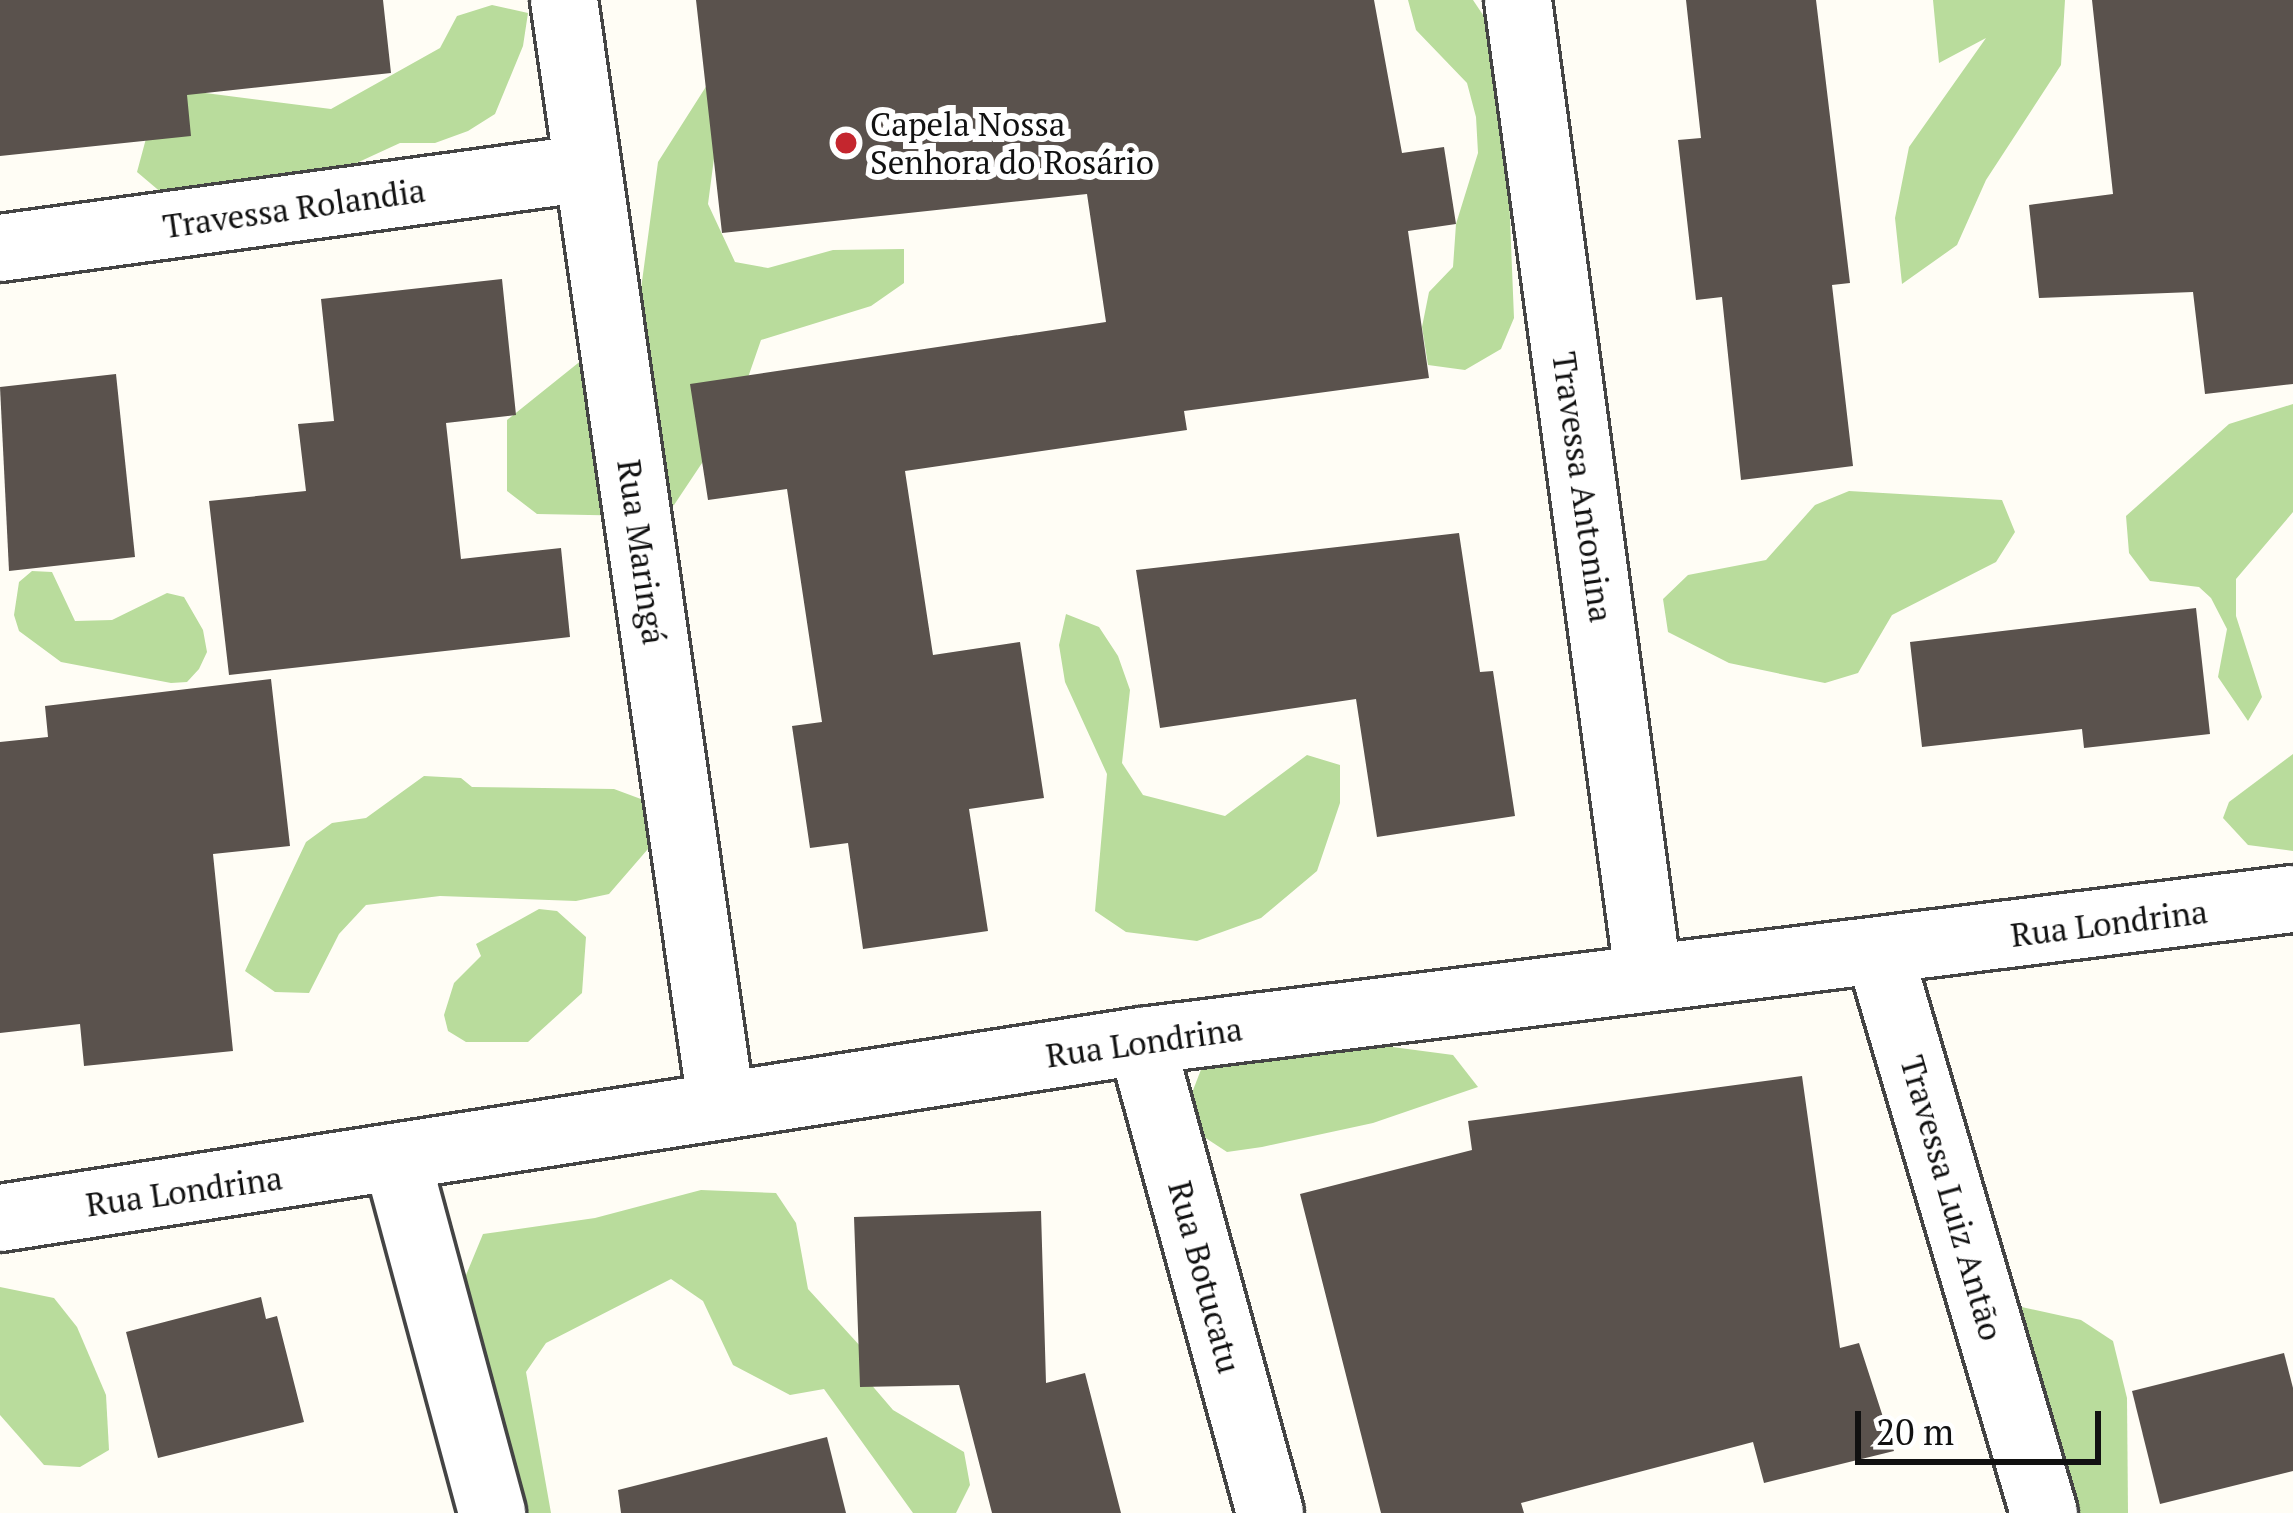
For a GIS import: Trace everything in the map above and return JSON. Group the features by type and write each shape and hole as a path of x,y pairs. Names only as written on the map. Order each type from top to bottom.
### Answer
{"street":[{"name":"Rua Maringá","path":"564,0 721,1103"},
{"name":"Travessa Antonina","path":"1518,0 1648,974"},
{"name":"Travessa Rolandia","path":"0,248 588,167"},
{"name":"Rua Londrina","path":"0,1218 1141,1041 1648,974 1879,952 2293,899"},
{"name":"Travessa Luiz Antão","path":"1879,952 2044,1513"},
{"name":"Rua Botucatu","path":"1141,1041 1270,1513"},
{"path":"397,1160 492,1513"}],"green space":[{"path":"1408,0 1473,0 1503,45 1514,318 1501,349 1465,370 1428,365 1422,327 1429,292 1453,267 1456,224 1478,153 1476,117 1467,83 1416,30"},
{"path":"1933,0 2065,0 2061,65 1986,180 1957,245 1902,284 1895,218 1909,147 1986,38 1939,63"},
{"path":"492,5 528,13 523,46 495,114 468,131 435,143 400,143 337,172 163,194 137,172 151,120 174,89 331,109 440,48 457,16"},
{"path":"728,52 708,204 735,262 768,268 833,250 904,249 904,283 871,306 761,340 736,412 674,505 641,516 537,514 507,491 507,420 628,323 641,289 658,162"},
{"path":"2293,404 2293,512 2236,579 2236,616 2262,697 2248,721 2218,677 2227,629 2211,598 2199,587 2150,581 2129,553 2126,516 2229,424"},
{"path":"1849,491 2002,500 2015,532 1996,562 1892,615 1858,673 1825,683 1729,663 1668,632 1663,599 1688,575 1766,560 1815,505"},
{"path":"32,571 52,572 75,621 112,620 167,593 184,597 203,630 207,652 199,669 187,682 171,683 61,662 19,631 14,615 19,582"},
{"path":"1066,614 1099,627 1118,656 1130,690 1122,763 1143,795 1225,816 1307,755 1340,765 1340,803 1317,871 1261,918 1197,941 1126,932 1095,911 1107,774 1065,682 1059,645"},
{"path":"2293,754 2293,851 2248,845 2223,818 2229,802"},
{"path":"424,776 461,778 472,787 614,789 657,805 654,842 609,894 576,901 440,896 366,905 339,934 309,993 275,992 245,971 306,842 332,823 366,818"},
{"path":"539,909 557,911 586,937 582,993 528,1042 466,1042 448,1031 444,1015 454,983 481,956 476,944"},
{"path":"1347,1041 1453,1055 1478,1087 1373,1123 1262,1147 1227,1152 1198,1133 1190,1098 1202,1067 1233,1053"},
{"path":"701,1190 776,1193 796,1223 808,1289 861,1347 869,1382 893,1410 964,1452 970,1485 956,1513 913,1513 824,1389 790,1395 733,1365 703,1301 671,1279 546,1343 526,1372 551,1513 511,1513 459,1292 483,1234 595,1218"},
{"path":"0,1287 54,1298 77,1327 106,1395 109,1450 80,1467 44,1465 0,1415"},
{"path":"2017,1306 2081,1320 2113,1341 2127,1398 2128,1513 2054,1513"}],"building":[{"path":"0,0 383,0 391,73 187,95 191,136 0,156"},
{"path":"696,0 1374,0 1402,153 1444,147 1456,224 1408,231 1429,378 1184,411 1187,430 905,471 933,655 1020,642 1044,798 969,809 988,931 863,949 848,843 810,848 792,726 822,722 787,489 708,500 690,384 1106,322 1087,194 722,233"},
{"path":"1686,0 1816,0 1850,283 1832,285 1853,466 1741,480 1722,297 1696,300 1678,140 1701,138"},
{"path":"2092,0 2293,0 2293,384 2205,394 2193,292 2039,298 2029,205 2113,194"},
{"path":"502,279 516,415 446,423 461,559 561,548 570,637 229,675 209,501 306,491 298,424 334,421 321,299"},
{"path":"116,374 135,557 9,571 0,387"},
{"path":"1459,533 1480,672 1493,671 1515,816 1377,837 1356,699 1160,728 1136,570"},
{"path":"2196,608 2210,734 2084,748 2082,729 1922,747 1910,642"},
{"path":"271,679 290,846 213,854 233,1051 84,1066 80,1024 0,1033 0,742 48,737 45,706"},
{"path":"1802,1076 1840,1348 1859,1343 1894,1451 1764,1483 1753,1442 1521,1503 1524,1513 1381,1513 1300,1194 1472,1150 1468,1121"},
{"path":"1041,1211 1046,1383 1085,1373 1121,1513 992,1513 959,1385 860,1387 854,1217"},
{"path":"261,1297 266,1319 277,1316 304,1422 158,1458 126,1332"},
{"path":"2284,1353 2293,1388 2293,1471 2160,1504 2132,1391"},
{"path":"827,1437 846,1513 621,1513 618,1490"}],"place":[{"name":"Capela Nossa Senhora do Rosário","path":"846,143"}]}
